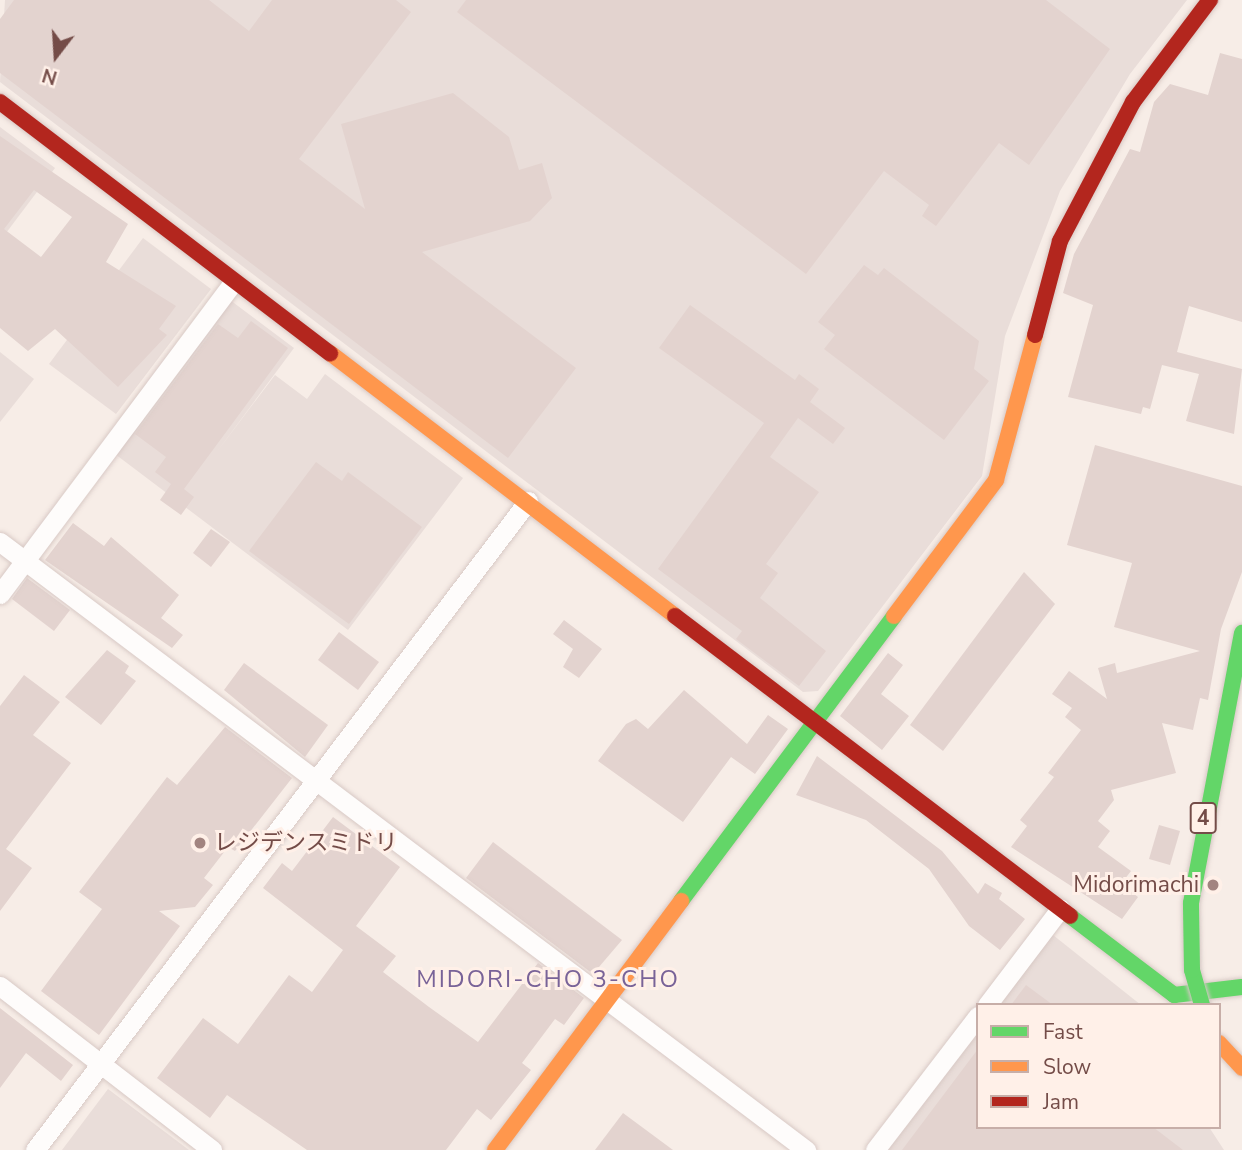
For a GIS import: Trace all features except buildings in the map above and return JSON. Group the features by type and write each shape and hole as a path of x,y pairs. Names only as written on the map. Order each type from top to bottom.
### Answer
{"main road":[{"path":"495,1150 996,480 1060,241 1133,102 1210,0"},
{"path":"0,102 233,283 528,501 813,722 1174,995 1242,987"},
{"name":"4","path":"1201,1003 1192,970 1191,903 1242,633"},
{"path":"1221,1045 1242,1068"}],"street":[{"path":"0,594 233,283"},
{"path":"35,1150 318,781 528,501"},
{"path":"0,542 806,1150"},
{"path":"989,1003 1060,909"},
{"path":"0,986 212,1150"},
{"path":"875,1150 976,1019"}],"shaded area":[{"path":"5,0 1187,0 1130,74 1060,191 1005,336 982,476 818,691 803,692 0,82"},
{"path":"0,127 55,168 0,241"},
{"path":"143,238 211,289 116,414 49,364"},
{"path":"230,300 294,348 216,453 275,375 307,399 325,374 463,478 348,630 115,454"},
{"path":"0,352 34,379 0,422"},
{"path":"1053,935 1138,1003 1001,1003"},
{"path":"976,1035 976,1129 1210,1129 1224,1150 887,1150"},
{"path":"108,1089 189,1150 62,1150"}],"traffic: fast":[{"path":"681,901 894,616"},
{"path":"1201,1003 1192,970 1191,903 1242,633"},
{"path":"1070,916 1174,995 1242,987"}],"traffic: slow":[{"path":"894,616 996,480 1035,335"},
{"path":"330,353 675,616"},
{"path":"495,1150 681,901"},
{"path":"1221,1045 1242,1068"}],"traffic: jam":[{"path":"1035,335 1060,241 1133,102 1210,0"},
{"path":"0,102 330,353"},
{"path":"675,616 1070,916"}],"place":[{"name":"レジデンスミドリ","path":"200,843"},
{"name":"Midorimachi","path":"1213,885"}],"district":[{"name":"MIDORI-CHO 3-CHO","path":"548,980"}]}
